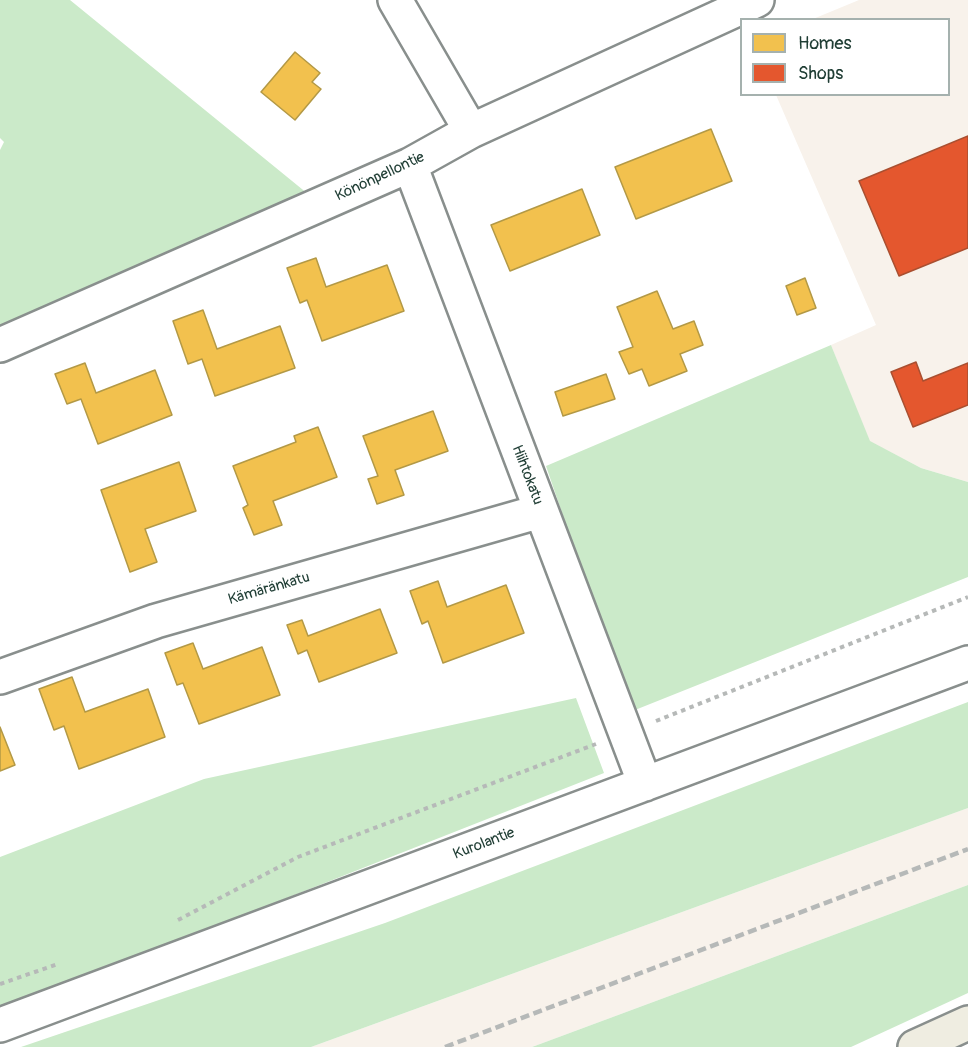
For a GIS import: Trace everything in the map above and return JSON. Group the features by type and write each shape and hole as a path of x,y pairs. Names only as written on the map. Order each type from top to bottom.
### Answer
{"highway":[{"path":"915,1047 968,1023"}],"street":[{"path":"395,0 471,131"},
{"name":"Könönpellontie","path":"0,345 410,165 471,131 757,0"},
{"name":"Hiihtokatu","path":"410,165 645,784"},
{"name":"Kämäränkatu","path":"0,677 156,621 541,511"},
{"name":"Kurolantie","path":"0,1025 968,663"}],"path":[{"path":"174,922 298,856 626,733 968,597"},
{"path":"0,984 65,962"}],"shaded area":[{"path":"859,0 968,0 968,482 921,468 869,441 831,345 876,325 776,96 950,96 950,18 815,18"},
{"path":"968,808 968,885 532,1047 311,1047"}],"green space":[{"path":"0,0 70,0 308,194 0,326 0,150 4,142 0,138"},
{"path":"831,345 870,441 921,468 968,482 968,577 630,712 546,466"},
{"path":"576,698 604,773 0,1011 0,857 204,779"},
{"path":"968,702 968,808 311,1047 21,1047 385,923"},
{"path":"968,885 968,993 851,1047 532,1047"}],"building: Homes":[{"path":"295,52 320,73 312,82 321,89 295,120 261,92"},
{"path":"711,129 732,181 636,219 615,167"},
{"path":"582,189 600,235 510,271 491,225"},
{"path":"316,258 326,287 387,265 404,311 322,341 307,300 300,303 287,268"},
{"path":"805,278 816,308 797,315 786,286"},
{"path":"657,291 673,329 694,321 703,345 680,354 687,371 649,386 642,369 629,374 619,352 633,347 617,307"},
{"path":"203,310 217,349 280,326 295,368 215,396 202,359 188,364 173,321"},
{"path":"85,363 96,393 155,370 172,415 98,444 81,399 67,404 55,374"},
{"path":"606,374 615,399 563,416 555,392"},
{"path":"433,411 448,451 395,470 404,495 377,504 368,479 378,476 363,436"},
{"path":"318,427 337,477 273,501 282,525 254,535 243,508 248,505 233,466 296,442 294,436"},
{"path":"179,462 196,511 145,529 157,562 130,572 101,490"},
{"path":"438,581 447,607 506,585 524,633 443,663 428,621 422,624 410,591"},
{"path":"380,609 397,653 319,682 307,650 298,654 287,625 302,620 308,636"},
{"path":"193,643 203,669 262,647 280,695 199,724 183,683 177,685 165,653"},
{"path":"72,677 85,712 148,689 165,737 79,769 64,726 54,730 39,689"},
{"path":"0,727 15,765 0,771"}],"building: Shops":[{"path":"968,136 968,248 899,276 859,181"},
{"path":"916,362 923,381 968,363 968,405 913,427 891,372"}],"railway":[{"path":"445,1047 968,849"}]}
